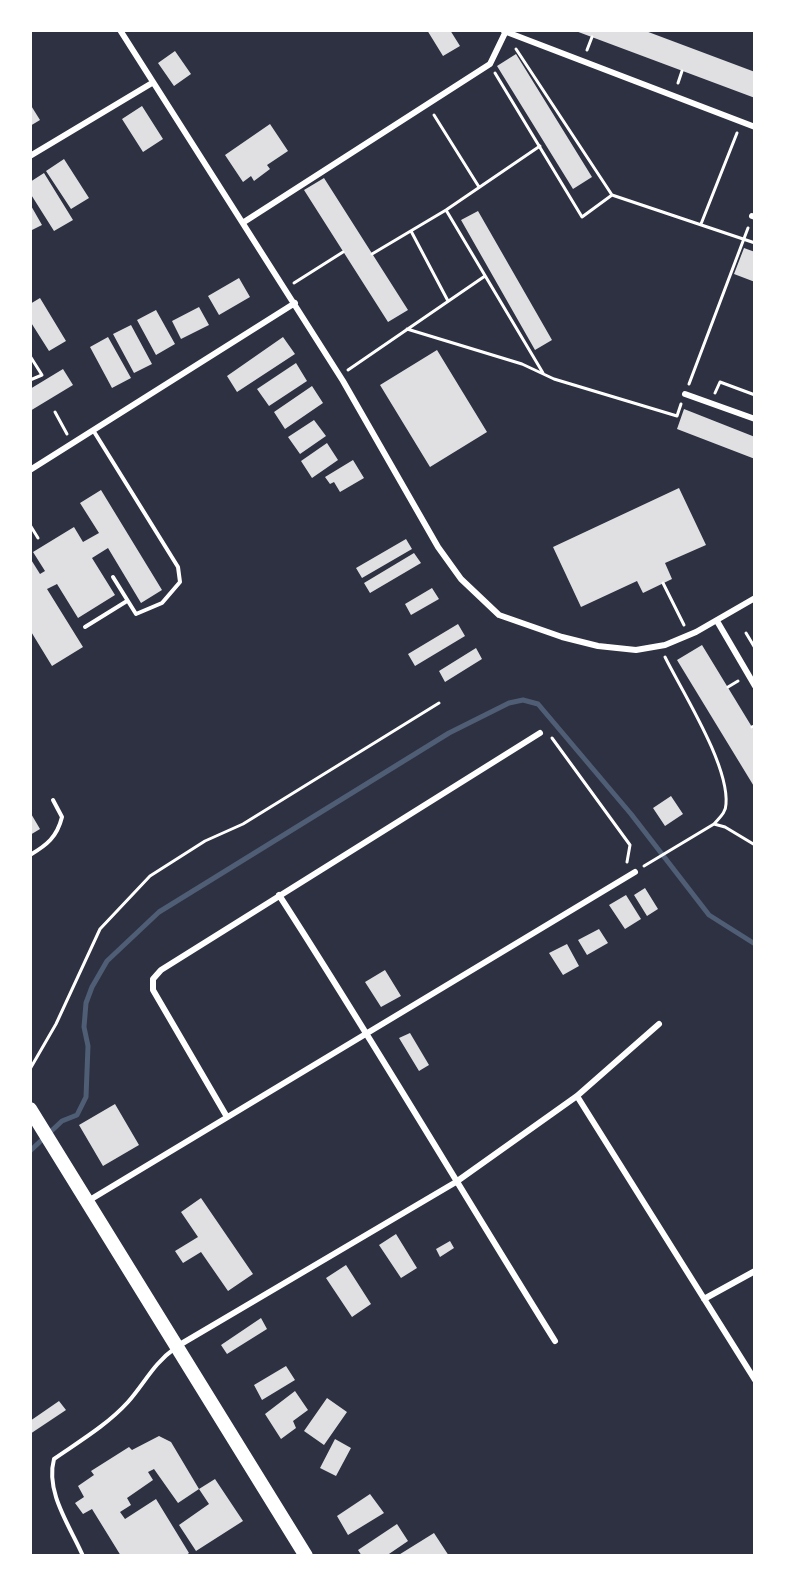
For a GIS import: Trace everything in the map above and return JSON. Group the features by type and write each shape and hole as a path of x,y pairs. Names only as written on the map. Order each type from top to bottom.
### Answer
{"highway":[{"path":"30,1109 306,1556"}],"street":[{"path":"120,30 286,288 438,547 460,579 499,615 525,626 598,646 636,650 659,646 688,635 755,598"},
{"path":"244,222 490,64 504,31 755,128"},
{"path":"30,156 152,83"},
{"path":"30,470 295,303"},
{"path":"686,394 755,419"},
{"path":"717,621 755,686"},
{"path":"227,1117 153,990 153,979 161,970 540,733"},
{"path":"87,1201 635,872"},
{"path":"279,895 367,1031 456,1182 555,1341"},
{"path":"176,1347 456,1182 577,1096 659,1024"},
{"path":"577,1096 755,1380"},
{"path":"704,1299 755,1271"}],"lane":[{"path":"93,430 178,567 180,582 162,603 136,614 113,577"},
{"path":"85,627 128,600"},
{"path":"30,855 48,844 56,834 62,817 53,800"},
{"path":"83,1556 55,1494 50,1472 54,1459 102,1427 129,1401 162,1358 176,1347"}],"path":[{"path":"504,31 612,195 755,243"},
{"path":"490,64 582,217 612,195"},
{"path":"428,104 479,187"},
{"path":"701,224 741,122"},
{"path":"372,254 446,210 540,146"},
{"path":"446,210 544,375"},
{"path":"407,329 522,364 544,375 677,416 743,239 754,217"},
{"path":"411,231 448,301"},
{"path":"286,288 344,252"},
{"path":"339,375 485,276"},
{"path":"30,356 42,375 33,381"},
{"path":"711,403 720,382 755,395"},
{"path":"55,412 72,444"},
{"path":"30,525 38,538"},
{"path":"663,583 688,635"},
{"path":"746,633 755,648"},
{"path":"650,862 714,824 723,814 726,804 721,775 709,742 659,646"},
{"path":"30,1069 56,1024 100,929 150,876 205,841 243,824 439,703"},
{"path":"540,733 547,731 630,845 625,878"},
{"path":"714,824 725,827 755,845"}],"building":[{"path":"427,30 450,30 460,46 443,56"},
{"path":"573,30 643,30 755,72 755,98"},
{"path":"175,51 191,74 174,86 158,63"},
{"path":"516,54 592,177 573,189 497,66"},
{"path":"30,104 40,120 30,126"},
{"path":"142,106 163,139 143,152 122,119"},
{"path":"270,124 288,151 267,165 270,169 254,181 251,176 243,182 225,155"},
{"path":"64,159 89,198 71,209 46,171"},
{"path":"44,173 73,220 54,231 30,193 30,182"},
{"path":"324,178 408,310 388,322 304,190"},
{"path":"30,204 42,225 30,231"},
{"path":"478,211 552,340 535,350 461,220"},
{"path":"744,248 755,252 755,282 734,274"},
{"path":"239,278 250,297 219,315 208,296"},
{"path":"40,298 66,341 49,351 30,321 30,304"},
{"path":"199,307 209,325 181,339 172,321"},
{"path":"156,310 175,344 156,355 137,320"},
{"path":"131,325 152,364 134,373 113,334"},
{"path":"108,337 131,378 112,388 90,347"},
{"path":"283,337 295,354 237,392 227,376"},
{"path":"437,350 487,432 430,467 380,385"},
{"path":"296,363 307,381 269,406 257,389"},
{"path":"63,369 73,385 30,411 30,389"},
{"path":"312,386 323,403 285,429 274,412"},
{"path":"684,409 755,437 755,459 677,429"},
{"path":"314,420 326,436 300,454 288,437"},
{"path":"327,443 338,460 312,478 301,461"},
{"path":"353,460 364,478 340,492 334,482 330,484 325,477"},
{"path":"679,488 706,545 665,563 672,579 643,593 637,581 581,607 553,547"},
{"path":"101,490 162,590 141,603 108,548 92,558 115,595 78,618 57,584 47,589 83,647 52,666 30,630 30,558 40,574 45,571 33,552 74,527 83,542 99,533 80,503"},
{"path":"406,539 412,549 362,578 356,568"},
{"path":"414,553 421,563 370,593 364,583"},
{"path":"432,588 439,599 411,615 405,604"},
{"path":"458,624 465,636 415,666 408,654"},
{"path":"702,645 755,732 755,788 677,660"},
{"path":"476,648 482,659 445,682 439,671"},
{"path":"671,796 683,814 665,826 653,808"},
{"path":"30,812 40,829 30,835"},
{"path":"645,888 658,909 647,916 634,895"},
{"path":"626,895 641,919 625,929 609,905"},
{"path":"599,929 608,943 587,955 578,940"},
{"path":"567,944 579,966 563,975 549,953"},
{"path":"385,970 401,996 381,1007 365,982"},
{"path":"410,1033 429,1065 419,1071 399,1038"},
{"path":"115,1104 139,1145 103,1166 79,1125"},
{"path":"201,1198 253,1274 228,1291 201,1252 183,1263 175,1251 198,1237 181,1212"},
{"path":"396,1234 417,1268 401,1278 379,1245"},
{"path":"450,1241 454,1248 440,1257 436,1249"},
{"path":"346,1265 371,1304 352,1317 326,1278"},
{"path":"261,1318 267,1329 227,1354 221,1345"},
{"path":"286,1366 295,1380 262,1400 254,1385"},
{"path":"295,1391 308,1410 293,1421 296,1428 281,1439 265,1414"},
{"path":"327,1398 347,1412 324,1445 304,1431"},
{"path":"59,1401 66,1410 30,1434 30,1421"},
{"path":"159,1436 171,1442 199,1489 178,1503 154,1469 148,1472 153,1480 127,1498 131,1505 120,1512 125,1519 156,1499 189,1553 185,1556 121,1556 92,1509 83,1514 75,1503 84,1497 78,1486 94,1475 91,1471 129,1447 132,1450"},
{"path":"335,1439 351,1448 336,1476 320,1468"},
{"path":"215,1479 243,1521 196,1551 179,1525 209,1504 199,1489"},
{"path":"370,1494 384,1513 348,1535 337,1516"},
{"path":"397,1524 408,1541 386,1556 362,1556 358,1550"},
{"path":"434,1533 449,1556 397,1556"}],"waterway":[{"path":"30,1151 62,1121 77,1115 86,1097 88,1046 84,1027 86,1003 92,987 107,961 159,912 449,733 509,703 523,700 538,704 631,814 709,915 755,944"}]}
